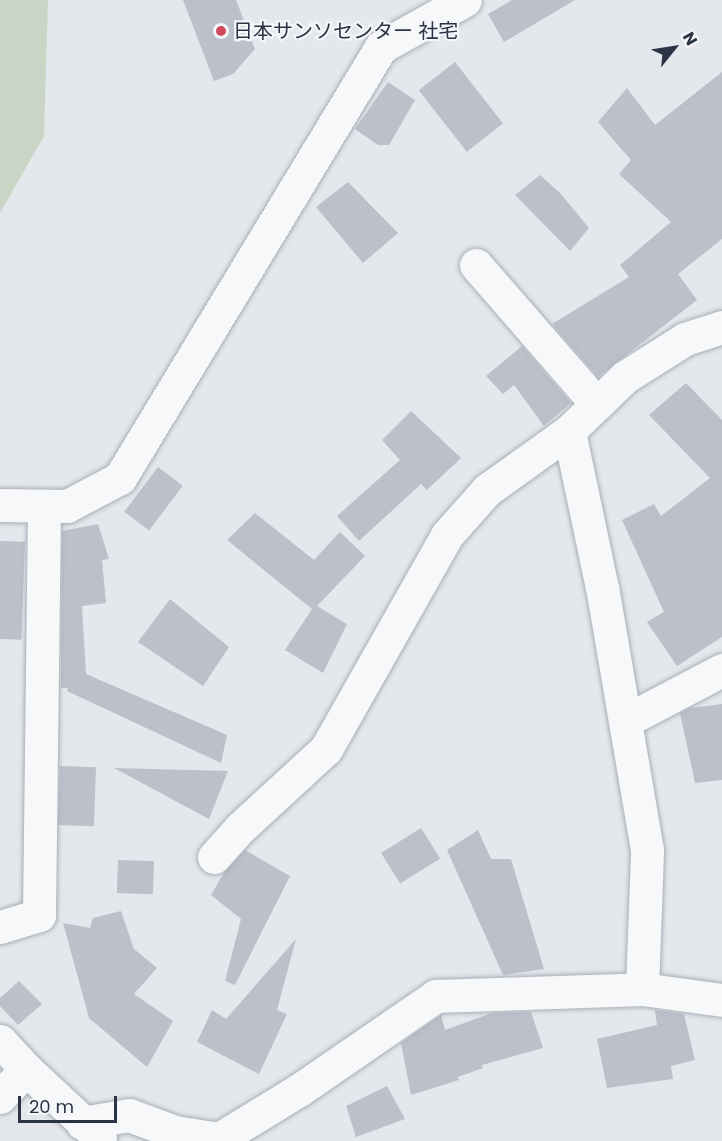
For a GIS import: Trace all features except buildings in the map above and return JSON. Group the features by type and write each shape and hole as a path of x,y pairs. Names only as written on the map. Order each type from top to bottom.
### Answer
{"street":[{"path":"0,505 67,506 120,478 381,47 445,5"},
{"path":"476,265 597,404"},
{"path":"214,857 240,829 326,749 447,535 487,490 568,431 626,377 685,339 722,327"},
{"path":"568,431 602,588 647,850 642,989"},
{"path":"0,927 39,915 44,506"},
{"path":"625,722 722,670"},
{"path":"0,1041 26,1069 93,1132 129,1115 175,1132 219,1139 299,1090 436,996 642,989 722,1000"},
{"path":"0,1097 26,1069"}],"green space":[{"path":"0,0 48,0 44,136 0,213"}],"place":[{"name":"日本サンソセンター 社宅","path":"221,31"}]}
